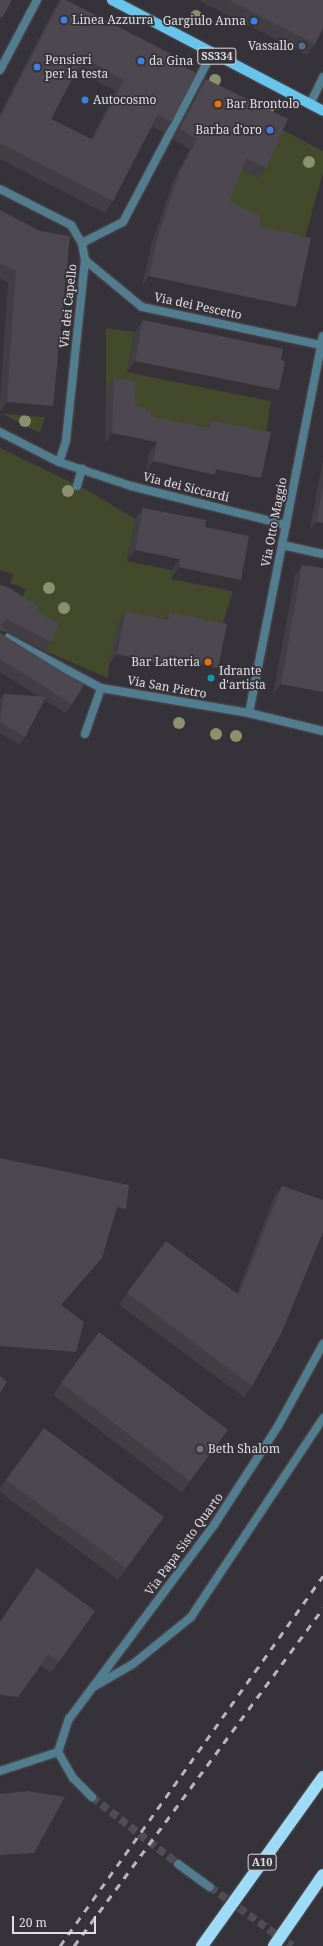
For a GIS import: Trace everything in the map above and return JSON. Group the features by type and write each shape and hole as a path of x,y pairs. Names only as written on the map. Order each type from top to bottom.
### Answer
{"highway":[{"name":"A10","path":"202,1946 323,1777"},
{"path":"274,1946 323,1875"}],"main road":[{"name":"SS334","path":"112,0 323,111"}],"street":[{"path":"0,70 37,0"},
{"path":"0,189 71,225 82,243 123,222 212,53"},
{"path":"310,104 323,77"},
{"name":"Via dei Capello","path":"59,462 66,442 85,260 82,243"},
{"name":"Via dei Pescetto","path":"85,260 142,307 321,345"},
{"name":"Via Otto Maggio","path":"249,713 323,336"},
{"name":"Via dei Siccardi","path":"0,432 59,462 131,486 286,524"},
{"path":"77,486 82,469"},
{"path":"282,545 323,554"},
{"name":"Via San Pietro","path":"0,634 100,688 249,713 323,731"},
{"path":"85,734 100,688"},
{"name":"Via Papa Sisto Quarto","path":"58,1752 69,1719 214,1525 278,1426 323,1344"},
{"path":"95,1686 133,1664 191,1617 323,1418"},
{"path":"0,1771 58,1752 73,1778 92,1797"},
{"path":"178,1864 210,1887"}],"green space":[{"path":"281,129 323,151 323,173 302,248 205,202"},
{"path":"106,328 135,332 127,372 271,401 264,443 128,416 129,392 106,388"},
{"path":"0,413 45,417 40,433"},
{"path":"0,448 89,491 135,519 127,561 172,570 171,579 233,591 219,636 109,665 108,678 45,651 52,633 18,607 26,589 10,583 13,574 0,570"}],"building":[{"path":"0,0 12,0 2,18 0,17"},
{"path":"61,0 66,0 185,61 182,66 197,73 172,122 158,114 113,201 0,143 0,118","holes":["83,58 124,80 93,140 51,119"]},
{"path":"229,0 323,0 323,28 315,44"},
{"path":"206,79 288,119 266,168 246,158 230,201 261,217 260,226 311,238 296,307 149,276 158,236 180,171 197,139 180,129"},
{"path":"0,210 40,231 70,236 53,406 7,402 16,271 0,263"},
{"path":"143,320 283,349 281,360 285,362 279,390 135,361"},
{"path":"114,378 136,381 135,406 152,410 150,416 209,428 211,421 271,432 261,478 216,469 215,475 153,461 157,442 112,433"},
{"path":"323,487 323,523 316,522"},
{"path":"143,508 206,520 205,527 249,536 241,580 179,567 180,559 135,550"},
{"path":"302,565 323,568 323,692 281,684"},
{"path":"0,585 8,587 39,607 36,611 59,624 51,642 7,619 1,625 7,632 0,630"},
{"path":"126,611 168,620 169,612 227,624 218,668 177,659 175,667 117,654"},
{"path":"0,633 84,685 72,704 0,659"},
{"path":"4,694 46,697 25,737 0,722"},
{"path":"0,1158 129,1185 126,1209 117,1207 102,1258 61,1305 84,1322 76,1352 0,1346"},
{"path":"282,1186 323,1200 323,1232 281,1334 252,1386 127,1293 166,1241 239,1295"},
{"path":"99,1332 228,1430 190,1481 61,1383"},
{"path":"0,1376 7,1382 0,1393"},
{"path":"44,1428 164,1517 126,1568 6,1480"},
{"path":"37,1568 95,1611 59,1662 49,1654 18,1697 0,1695 0,1622"},
{"path":"28,1791 65,1797 34,1853 0,1855 0,1794"}],"tunnel":[{"path":"92,1797 178,1864"},
{"path":"210,1887 292,1946"}],"railway":[{"path":"60,1946 323,1576"},
{"path":"74,1946 323,1608"}],"place":[{"name":"Linea Azzurra","path":"64,20"},
{"name":"Gargiulo Anna","path":"254,21"},
{"name":"Vassallo","path":"302,46"},
{"name":"da Gina","path":"141,61"},
{"name":"Pensieri per la testa","path":"37,67"},
{"name":"Autocosmo","path":"85,100"},
{"name":"Bar Brontolo","path":"218,104"},
{"name":"Barba d'oro","path":"270,130"},
{"name":"Bar Latteria","path":"208,662"},
{"name":"Idrante d'artista","path":"211,678"},
{"name":"Beth Shalom","path":"200,1449"}]}
